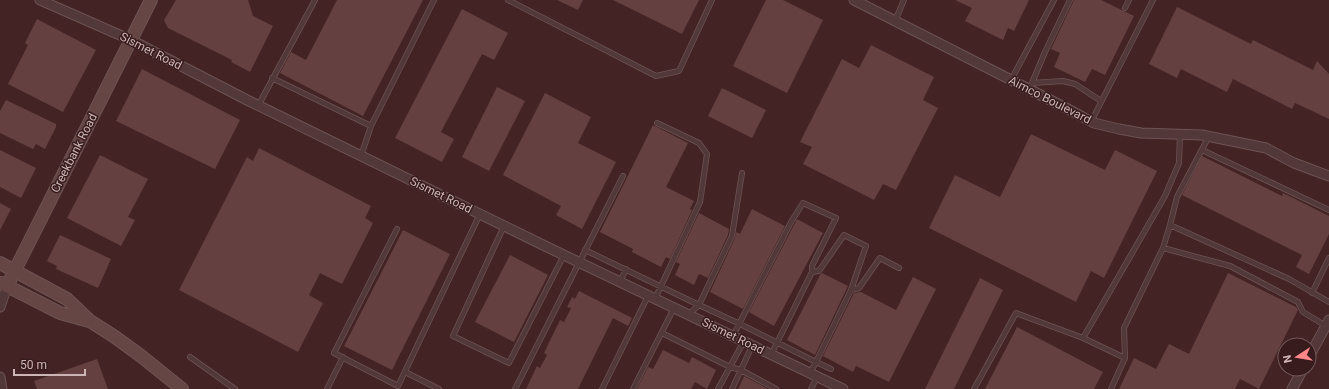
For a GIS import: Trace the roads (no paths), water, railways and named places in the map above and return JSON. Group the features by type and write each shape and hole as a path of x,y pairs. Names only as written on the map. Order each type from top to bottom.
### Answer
{"street":[{"name":"Sismet Road","path":"40,0 131,40 258,106 843,389"},
{"name":"Creekbank Road","path":"0,306 4,284 14,271 151,0"},
{"name":"Aimco Boulevard","path":"854,0 1011,80 1031,86 1091,122 1141,133 1209,136 1266,148 1294,163 1329,176"},
{"path":"0,263 67,299 90,321 141,356 182,389"},
{"path":"4,284 60,313 90,321"},
{"path":"1317,342 1327,323"},
{"path":"0,377 2,389"},
{"path":"1292,389 1299,377"}],"lane":[{"path":"258,106 315,0"},
{"path":"361,156 371,126 434,0"},
{"path":"508,0 656,76 680,71 712,0"},
{"path":"895,21 904,0"},
{"path":"1011,80 1054,0"},
{"path":"1031,86 1045,52 1070,0"},
{"path":"1125,8 1129,0"},
{"path":"1091,122 1153,0"},
{"path":"272,78 371,126"},
{"path":"1031,86 1063,81 1075,84 1101,101"},
{"path":"602,389 652,297 661,286 700,202 707,154 699,143 658,124"},
{"path":"1082,338 1165,196 1179,163 1180,134"},
{"path":"1111,389 1125,358 1124,328 1163,248 1177,197 1209,136"},
{"path":"1202,150 1329,210"},
{"path":"688,315 699,305 732,236 742,173"},
{"path":"515,389 622,176"},
{"path":"733,336 791,222 804,203 836,218 812,266 812,272 771,354"},
{"path":"397,229 334,353 398,386 480,214"},
{"path":"1170,225 1288,280 1329,302"},
{"path":"504,226 453,336 509,363 564,255"},
{"path":"811,389 816,362 851,290 866,246 844,235 818,271 812,272"},
{"path":"1163,248 1230,266 1298,302 1303,312 1327,323"},
{"path":"585,250 831,369"},
{"path":"851,290 859,288 880,258 899,268"},
{"path":"1312,293 1329,258"},
{"path":"620,282 626,269"},
{"path":"633,389 674,308"},
{"path":"974,389 1016,313 1082,338 1125,358"},
{"path":"662,333 730,367 741,370 776,389"},
{"path":"718,389 730,367 748,344"},
{"path":"732,389 741,370 748,344"},
{"path":"190,357 235,389"},
{"path":"327,389 343,357"},
{"path":"405,372 433,388 439,389"}]}
